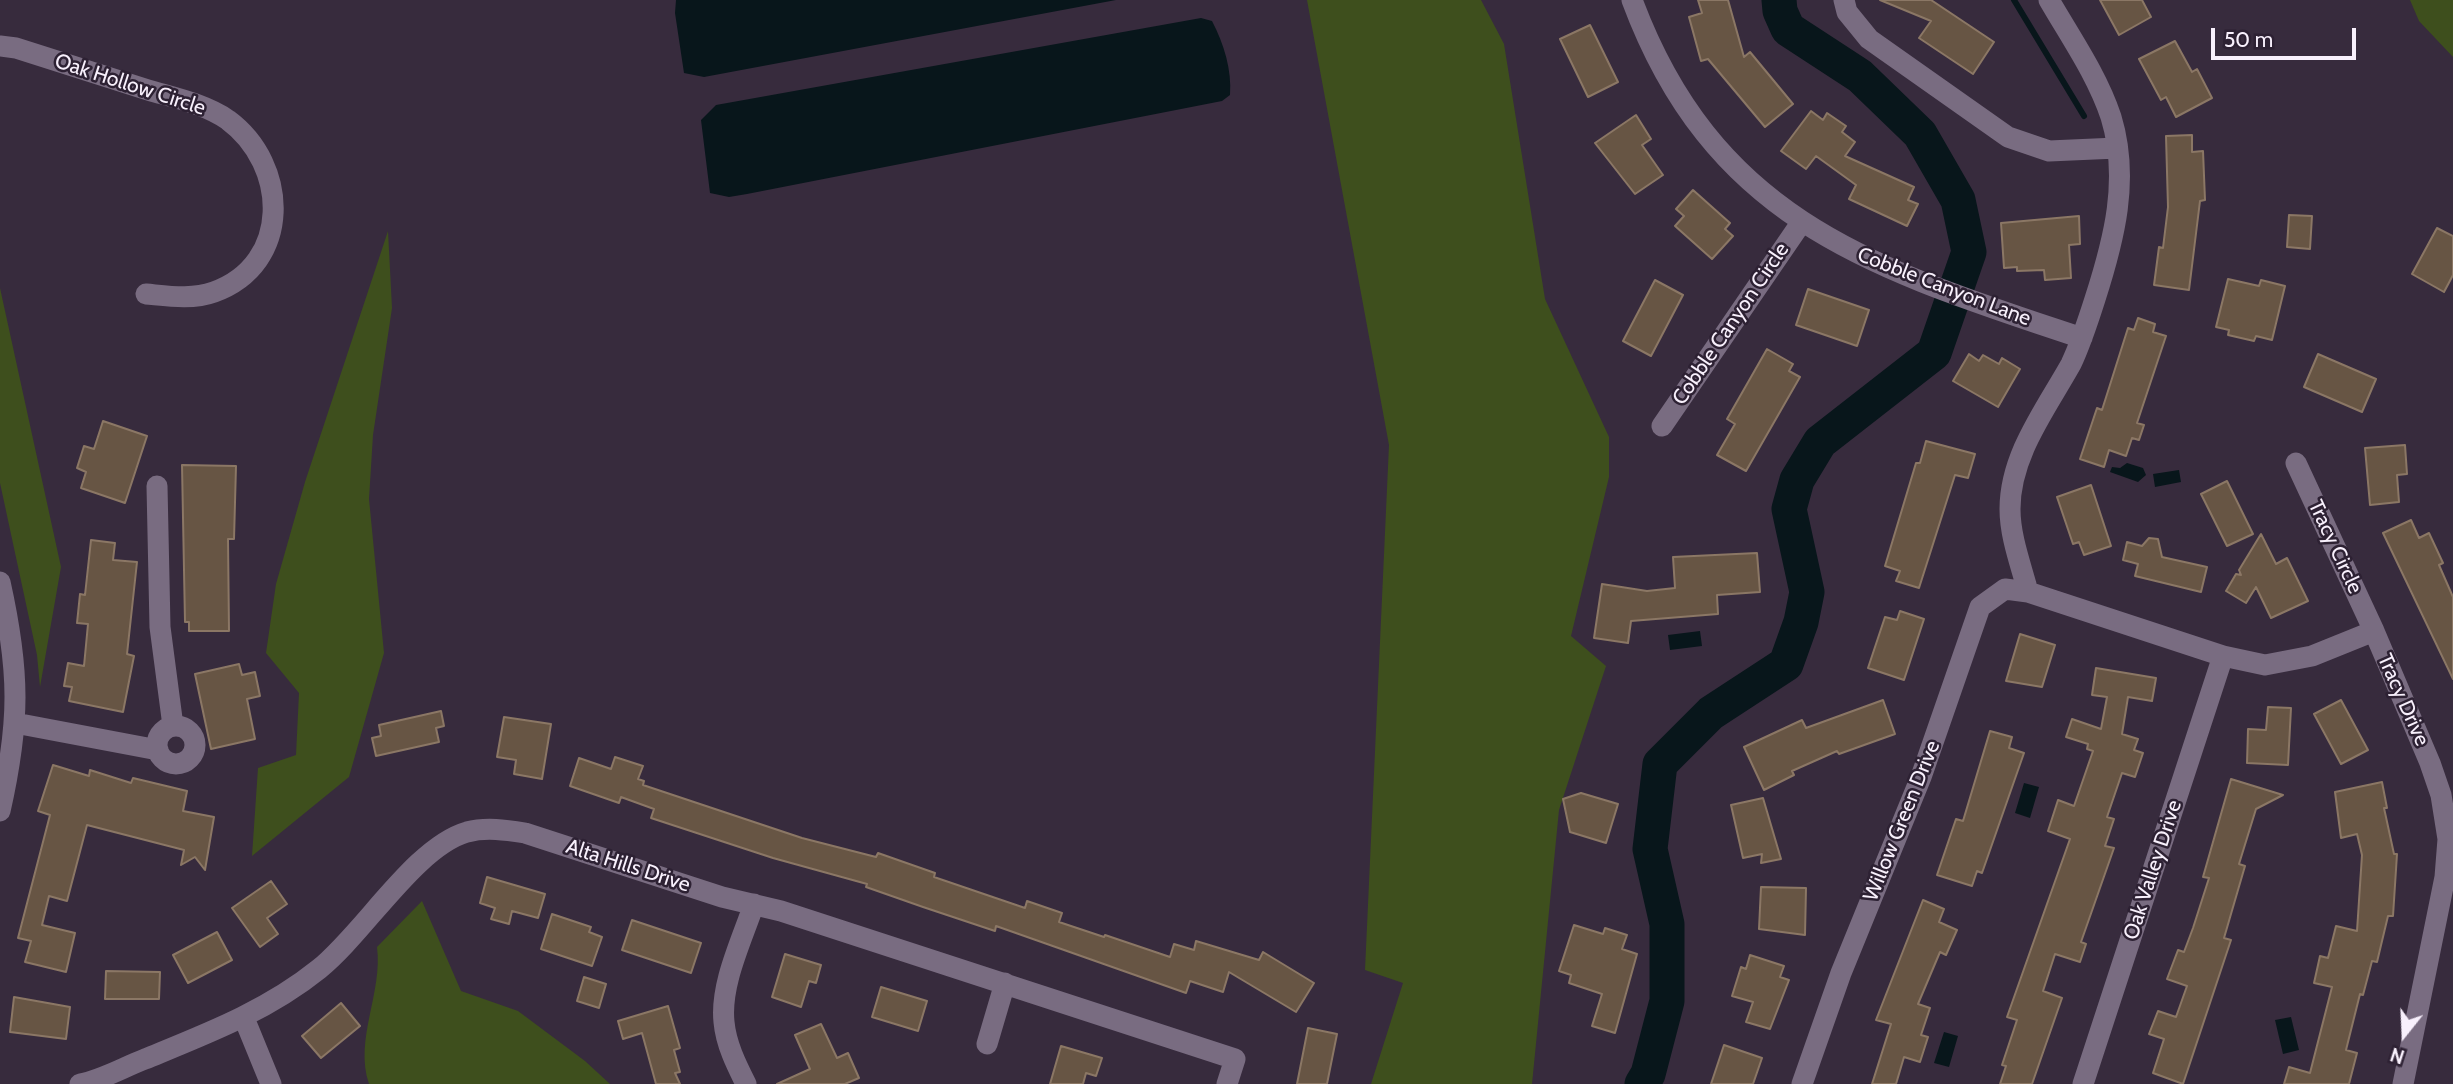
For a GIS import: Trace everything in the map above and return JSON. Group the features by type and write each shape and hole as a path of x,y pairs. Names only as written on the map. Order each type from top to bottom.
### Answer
{"street":[{"name":"Cobble Canyon Lane","path":"1632,0 1664,71 1692,117 1755,186 1801,223 1832,243 1923,284 2082,338"},
{"path":"1844,0 1847,12 1869,39 2008,137 2049,151 2118,148"},
{"path":"2028,592 2010,508 2016,477 2035,422 2067,370 2082,338 2109,255 2117,221 2120,184 2118,148 2102,93 2049,0"},
{"name":"Oak Hollow Circle","path":"0,46 16,48 205,108 247,135 264,159 272,187 274,215 268,240 255,262 237,281 214,293 188,298 146,294"},
{"name":"Cobble Canyon Circle","path":"1662,426 1801,223"},
{"name":"Tracy Circle","path":"2296,463 2374,631"},
{"path":"157,486 160,628 173,726"},
{"path":"0,582 14,655 15,723 0,811"},
{"name":"Willow Green Drive","path":"1802,1084 1841,973 1922,777 1980,607 2005,589 2028,592"},
{"name":"Tracy Drive","path":"2028,592 2222,656 2265,665 2288,662 2374,631 2431,763 2441,795 2448,839 2439,916 2403,1084"},
{"name":"Oak Valley Drive","path":"2082,1084 2222,656"},
{"path":"15,723 158,750 170,763 182,763 192,756 194,738 186,729 173,726 162,732 158,750"},
{"name":"Alta Hills Drive","path":"80,1084 244,1018 320,969 425,858 444,842 467,832 496,829 525,833 754,904 1235,1059 1227,1084"},
{"path":"746,1084 728,1043 723,1020 726,992 754,904"},
{"path":"987,1044 1005,983"},
{"path":"244,1018 271,1084"}],"green space":[{"path":"1307,0 1481,0 1504,44 1545,299 1609,437 1609,477 1571,636 1606,666 1559,810 1532,1084 1371,1084 1403,983 1365,970 1389,445"},
{"path":"2410,0 2453,0 2453,57 2419,21"},
{"path":"388,231 392,308 373,435 369,499 384,653 349,777 252,856 258,768 296,755 299,693 266,653 276,584 305,482"},
{"path":"0,288 61,567 40,687 37,655 0,483"},
{"path":"422,901 461,991 518,1011 585,1061 610,1084 369,1084 365,1050 378,964 377,947"}],"shaded area":[{"path":"676,0 1116,0 704,77 684,73 675,13"},
{"path":"1201,18 1212,21 1226,57 1230,95 1222,101 747,194 729,197 710,193 701,120 716,105"},
{"path":"2127,463 2143,468 2146,475 2138,482 2110,472 2112,467 2120,468"},
{"path":"2179,470 2181,482 2155,487 2153,474"},
{"path":"1700,631 1702,646 1670,650 1668,635"},
{"path":"2024,783 2039,787 2030,818 2015,813"},
{"path":"2291,1017 2299,1050 2283,1054 2275,1020"},
{"path":"1944,1032 1958,1036 1949,1067 1934,1063"}],"building":[{"path":"1698,0 1728,0 1744,57 1750,52 1793,104 1765,127 1708,59 1701,61 1689,17 1702,13"},
{"path":"1880,0 1931,0 1994,42 1973,74 1919,38 1931,21"},
{"path":"2100,0 2142,0 2151,17 2119,35"},
{"path":"1590,25 1618,82 1588,97 1560,39"},
{"path":"2175,41 2192,72 2197,69 2212,98 2176,117 2166,97 2161,100 2139,59"},
{"path":"1811,111 1823,120 1827,113 1846,126 1842,132 1855,142 1845,156 1914,187 1908,200 1918,204 1907,226 1849,199 1856,185 1816,156 1806,169 1781,151"},
{"path":"1636,115 1651,139 1642,145 1663,175 1635,194 1595,143"},
{"path":"2192,135 2192,152 2203,151 2205,200 2200,201 2189,290 2154,285 2159,247 2163,248 2168,207 2166,136"},
{"path":"1693,190 1730,223 1725,229 1733,236 1712,259 1675,226 1684,216 1676,209"},
{"path":"2289,215 2312,216 2310,249 2287,247"},
{"path":"2079,216 2080,244 2069,245 2071,278 2045,280 2044,270 2017,271 2017,267 2004,268 2001,223"},
{"path":"2437,228 2453,236 2453,275 2444,292 2412,274"},
{"path":"2228,279 2259,286 2261,280 2285,286 2272,340 2256,336 2254,341 2228,335 2229,330 2216,327"},
{"path":"1655,280 1683,295 1651,356 1623,341"},
{"path":"1808,289 1869,310 1857,346 1796,325"},
{"path":"2138,318 2155,324 2153,332 2166,336 2137,423 2144,425 2139,440 2132,438 2126,456 2109,450 2104,467 2080,459 2097,408 2102,410 2128,328 2134,330"},
{"path":"1767,349 1793,364 1789,371 1800,377 1746,471 1717,455 1735,424 1727,419"},
{"path":"1969,354 1979,361 1983,355 1999,364 2002,358 2020,369 1998,407 1953,381"},
{"path":"2318,354 2376,379 2362,412 2304,387"},
{"path":"103,421 147,436 125,503 81,488 86,472 77,468 84,446 94,449"},
{"path":"1926,441 1975,454 1968,478 1955,475 1919,588 1896,581 1900,571 1885,566 1916,463 1920,463"},
{"path":"2405,445 2407,474 2397,475 2399,502 2370,505 2365,448"},
{"path":"182,465 236,466 234,539 228,539 229,631 189,631 189,622 185,622"},
{"path":"2227,481 2253,534 2227,546 2201,494"},
{"path":"2091,485 2111,546 2084,555 2079,542 2073,544 2057,497"},
{"path":"2411,520 2419,538 2429,533 2443,563 2439,565 2453,597 2453,679 2383,533"},
{"path":"2261,534 2276,564 2287,558 2308,601 2271,618 2256,587 2246,603 2226,591 2236,574 2241,575 2239,570"},
{"path":"2149,538 2158,539 2162,557 2207,567 2201,592 2135,576 2138,564 2123,560 2127,542 2142,546"},
{"path":"91,540 115,543 113,560 137,562 127,654 134,656 123,712 69,701 72,687 64,686 68,663 84,666 88,624 77,623 80,594 85,595"},
{"path":"1757,553 1760,592 1717,595 1718,614 1631,621 1628,643 1594,638 1602,584 1647,591 1675,588 1673,557"},
{"path":"1900,611 1924,619 1904,680 1868,668 1885,617 1897,620"},
{"path":"2020,634 2055,645 2042,687 2006,681"},
{"path":"239,664 242,675 255,672 260,696 247,699 255,739 211,749 195,674"},
{"path":"2096,668 2156,678 2152,701 2128,697 2122,734 2138,739 2134,750 2143,753 2135,777 2122,773 2107,817 2114,819 2105,846 2114,848 2081,942 2086,944 2080,962 2055,954 2043,991 2062,998 2032,1084 2000,1084 2006,1066 2002,1065 2017,1020 2007,1017 2070,839 2048,831 2058,800 2074,806 2093,751 2087,749 2088,744 2066,737 2072,719 2101,729 2107,697 2092,695"},
{"path":"1883,700 1895,734 1839,754 1837,751 1792,771 1794,775 1764,790 1744,747 1802,720 1806,728"},
{"path":"2341,700 2368,750 2341,764 2314,714"},
{"path":"2268,707 2291,708 2288,765 2247,763 2248,729 2266,730"},
{"path":"441,711 444,726 436,728 439,742 376,756 372,738 381,736 379,725"},
{"path":"504,717 551,724 542,779 514,774 516,760 497,757"},
{"path":"1990,731 2012,737 2009,748 2024,753 1982,873 1977,871 1972,886 1937,875 1956,819 1963,821"},
{"path":"615,757 643,766 638,779 644,781 643,785 802,838 876,857 878,853 935,873 934,877 1025,908 1027,901 1062,913 1059,922 1104,937 1105,935 1170,957 1174,944 1194,950 1196,941 1259,960 1263,952 1314,983 1296,1012 1229,972 1223,992 1190,981 1186,993 996,926 995,931 866,887 867,884 773,858 651,818 654,809 621,797 619,803 570,786 579,758 611,769"},
{"path":"53,765 89,776 90,770 131,783 133,778 187,791 183,811 214,817 205,870 195,857 181,865 184,850 87,825 67,901 49,896 42,925 75,933 66,972 25,962 31,941 18,938 50,815 38,811"},
{"path":"2231,779 2283,795 2256,809 2239,864 2245,866 2224,938 2231,940 2183,1084 2153,1073 2164,1039 2149,1034 2158,1011 2176,1017 2187,986 2167,979 2178,950 2184,952 2209,878 2203,877"},
{"path":"2382,782 2387,808 2384,808 2394,854 2397,854 2393,916 2388,916 2377,962 2372,961 2363,995 2360,994 2346,1050 2357,1053 2349,1084 2284,1084 2289,1067 2310,1073 2332,987 2314,983 2320,956 2328,958 2336,926 2357,931 2362,855 2357,834 2341,838 2335,792"},
{"path":"1581,793 1618,804 1606,843 1570,832 1563,799"},
{"path":"1763,798 1781,859 1761,863 1762,854 1743,858 1731,805"},
{"path":"487,877 545,894 538,918 512,911 509,924 491,919 495,908 480,903"},
{"path":"271,881 287,904 267,918 278,934 260,947 232,908"},
{"path":"1761,887 1806,888 1805,935 1759,929"},
{"path":"1923,900 1944,909 1939,922 1957,930 1946,955 1940,952 1918,1004 1930,1008 1921,1035 1928,1037 1920,1062 1904,1057 1896,1084 1872,1084 1891,1024 1876,1020"},
{"path":"552,914 591,927 589,932 602,937 592,966 541,949"},
{"path":"632,920 701,943 691,973 622,950"},
{"path":"1574,925 1603,934 1605,928 1627,935 1622,949 1637,954 1615,1033 1592,1026 1602,994 1569,983 1571,975 1559,971"},
{"path":"217,932 232,960 188,983 173,955"},
{"path":"785,954 821,965 816,983 809,981 801,1007 772,997"},
{"path":"1750,955 1784,966 1780,977 1789,980 1770,1029 1746,1022 1753,1002 1732,996 1741,967 1746,969"},
{"path":"106,971 160,972 159,999 105,999"},
{"path":"584,977 606,984 599,1008 577,1001"},
{"path":"881,987 927,1001 918,1031 872,1017"},
{"path":"14,997 70,1007 66,1039 10,1032"},
{"path":"341,1003 360,1026 321,1058 302,1036"},
{"path":"668,1006 680,1048 674,1050 680,1072 675,1073 680,1084 656,1084 642,1033 623,1039 618,1021"},
{"path":"821,1024 837,1058 848,1053 859,1078 845,1084 777,1084 810,1069 795,1035"},
{"path":"1308,1028 1337,1034 1327,1084 1297,1084"},
{"path":"1724,1045 1762,1058 1753,1084 1711,1084"},
{"path":"1061,1046 1102,1058 1096,1076 1086,1073 1083,1084 1050,1084"}],"waterway":[{"path":"1642,1084 1648,1074 1667,1001 1667,924 1650,849 1660,764 1711,713 1786,664 1801,622 1807,592 1789,509 1797,480 1820,442 1934,353 1969,252 1958,200 1920,134 1860,76 1788,29 1780,11 1779,0"},
{"path":"2014,0 2084,116"}]}
